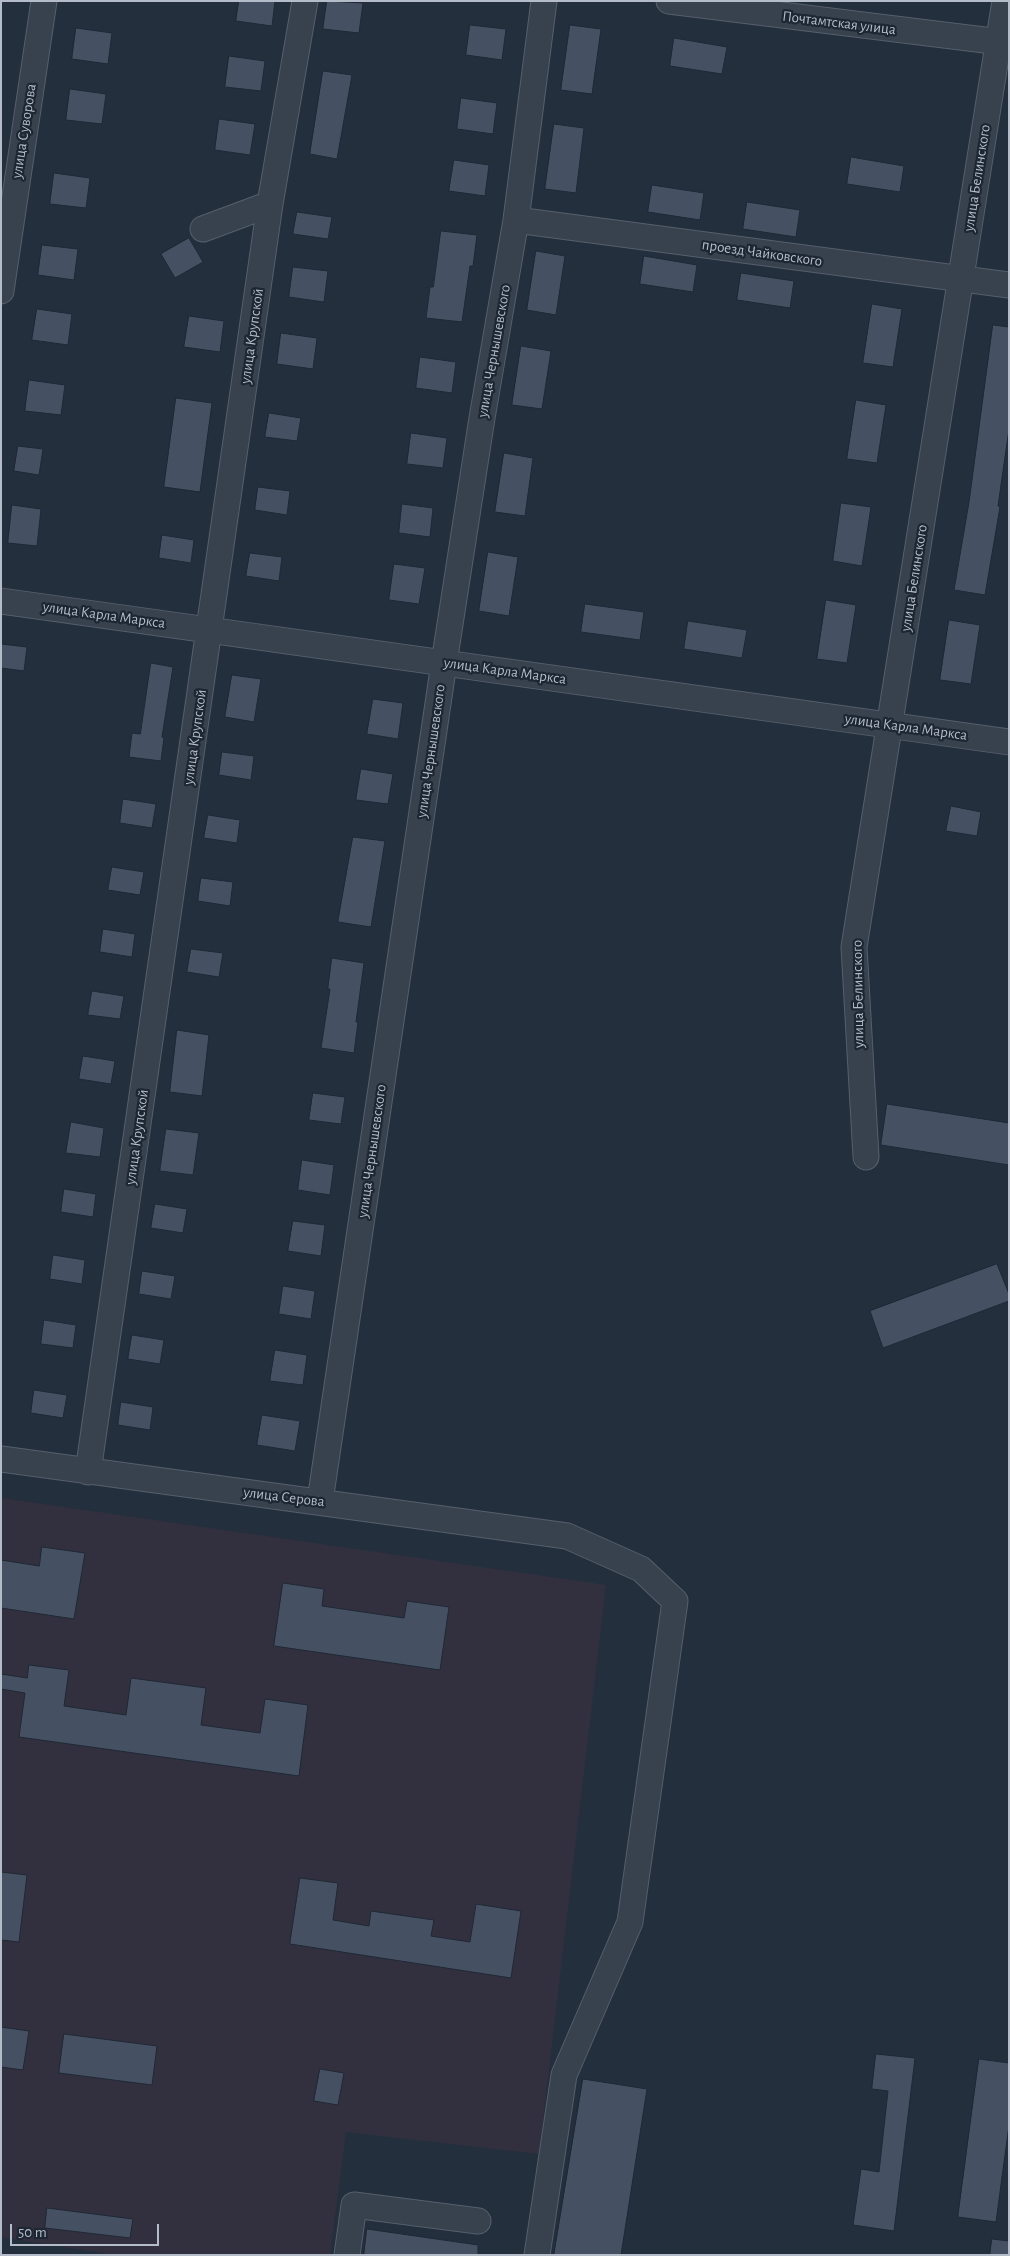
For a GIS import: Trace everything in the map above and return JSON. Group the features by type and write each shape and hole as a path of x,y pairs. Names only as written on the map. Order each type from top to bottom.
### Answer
{"street":[{"name":"улица Суворова","path":"1,291 11,150 44,1"},
{"name":"улица Крупской","path":"88,1472 270,204 304,1"},
{"name":"улица Чернышевского","path":"320,1501 444,663 480,428 516,220 544,1"},
{"name":"Почтамтская улица","path":"669,1 1003,43"},
{"name":"улица Белинского","path":"866,1157 854,947 961,279 1003,43 1005,1"},
{"path":"203,229 270,204"},
{"name":"проезд Чайковского","path":"516,220 1009,285"},
{"name":"улица Карла Маркса","path":"1,601 1009,742"},
{"name":"улица Серова","path":"1,1459 568,1536 641,1569 675,1601 630,1922 564,2075 537,2255"},
{"path":"347,2255 354,2205 478,2221"}],"shaded area":[{"path":"1,1498 606,1585 539,2154 346,2132 330,2255 116,2255 1,2237"}],"building":[{"path":"239,1 275,1 272,26 236,21"},
{"path":"327,1 363,3 359,33 323,29"},
{"path":"470,25 506,29 502,60 466,55"},
{"path":"570,25 601,29 592,94 561,90"},
{"path":"76,28 112,33 108,64 72,59"},
{"path":"674,38 727,47 722,74 670,66"},
{"path":"229,56 265,61 261,91 225,87"},
{"path":"323,71 352,75 337,159 310,154"},
{"path":"70,89 106,94 102,124 66,120"},
{"path":"461,98 497,103 493,134 457,129"},
{"path":"219,119 255,124 250,155 215,150"},
{"path":"554,124 584,128 576,193 545,189"},
{"path":"851,157 904,166 900,192 847,184"},
{"path":"454,160 489,165 485,196 449,191"},
{"path":"54,173 90,178 86,208 50,204"},
{"path":"652,185 704,193 700,220 648,212"},
{"path":"747,202 800,210 796,237 743,229"},
{"path":"297,212 332,217 328,239 293,234"},
{"path":"441,231 477,235 473,266 470,266 462,322 426,318 430,287 433,287"},
{"path":"189,238 203,262 175,278 161,254"},
{"path":"42,245 78,249 74,280 38,275"},
{"path":"536,251 565,256 556,315 527,310"},
{"path":"644,256 697,265 693,292 640,284"},
{"path":"293,267 328,271 324,302 289,297"},
{"path":"741,273 794,281 790,308 737,300"},
{"path":"872,304 902,309 893,367 863,363"},
{"path":"37,309 72,314 68,345 32,340"},
{"path":"189,316 224,321 220,352 184,347"},
{"path":"993,325 1009,327 1009,429 998,506 1000,507 985,595 954,590 969,502"},
{"path":"281,333 317,338 313,369 277,364"},
{"path":"521,346 551,351 542,409 512,405"},
{"path":"420,357 456,362 452,393 416,388"},
{"path":"29,380 65,385 61,415 25,411"},
{"path":"176,398 212,403 200,492 164,487"},
{"path":"856,400 886,405 877,463 847,459"},
{"path":"269,413 301,418 297,441 265,437"},
{"path":"411,433 447,438 443,468 407,464"},
{"path":"18,446 43,449 39,475 14,471"},
{"path":"504,453 533,458 525,516 495,512"},
{"path":"258,487 290,491 287,515 255,510"},
{"path":"841,503 871,507 862,566 833,561"},
{"path":"402,504 433,508 430,537 399,533"},
{"path":"12,505 41,509 37,546 8,543"},
{"path":"162,535 194,540 191,563 159,558"},
{"path":"488,552 518,557 509,616 479,611"},
{"path":"250,553 282,557 279,581 246,576"},
{"path":"394,564 425,568 419,604 389,600"},
{"path":"826,600 856,605 847,663 817,659"},
{"path":"585,604 644,612 640,640 581,632"},
{"path":"949,620 980,625 971,684 940,680"},
{"path":"688,621 747,630 742,658 684,649"},
{"path":"1,644 27,647 24,671 1,668"},
{"path":"151,663 173,667 162,737 164,738 161,761 129,757 132,733 140,734"},
{"path":"232,675 261,679 254,722 225,717"},
{"path":"373,699 403,703 398,739 367,734"},
{"path":"222,752 254,756 251,780 219,775"},
{"path":"361,769 393,774 388,804 356,800"},
{"path":"123,799 156,804 152,828 120,823"},
{"path":"951,806 981,812 977,836 946,831"},
{"path":"208,815 240,820 237,843 204,838"},
{"path":"353,837 385,841 371,927 338,922"},
{"path":"112,867 144,872 140,895 108,890"},
{"path":"201,878 233,882 230,906 198,901"},
{"path":"103,929 135,934 132,957 100,952"},
{"path":"191,949 223,953 219,977 187,972"},
{"path":"332,958 364,963 354,1053 321,1048 330,989 328,989"},
{"path":"92,991 124,996 120,1019 88,1015"},
{"path":"177,1030 209,1035 202,1096 170,1092"},
{"path":"83,1056 115,1061 111,1084 79,1079"},
{"path":"313,1093 345,1097 341,1124 309,1120"},
{"path":"887,1104 1009,1123 1009,1165 881,1145"},
{"path":"71,1122 104,1128 100,1157 66,1153"},
{"path":"166,1129 199,1133 193,1175 160,1171"},
{"path":"302,1160 334,1165 330,1195 298,1190"},
{"path":"64,1189 96,1194 93,1217 61,1212"},
{"path":"155,1204 187,1209 183,1233 151,1228"},
{"path":"293,1221 325,1225 321,1256 288,1251"},
{"path":"53,1255 85,1260 82,1284 50,1279"},
{"path":"997,1264 1009,1294 1009,1301 883,1348 870,1311"},
{"path":"142,1271 175,1276 171,1299 139,1294"},
{"path":"283,1286 315,1291 311,1319 279,1314"},
{"path":"44,1320 76,1325 73,1348 41,1344"},
{"path":"132,1335 164,1340 160,1364 128,1359"},
{"path":"275,1350 307,1355 303,1385 270,1381"},
{"path":"34,1390 67,1395 63,1418 31,1413"},
{"path":"121,1402 153,1407 150,1430 118,1425"},
{"path":"262,1415 300,1421 295,1451 257,1445"},
{"path":"42,1547 85,1553 74,1619 1,1608 1,1560 39,1566"},
{"path":"283,1583 324,1589 322,1606 404,1618 407,1601 449,1607 440,1670 274,1646"},
{"path":"29,1665 69,1670 64,1706 126,1715 131,1678 206,1688 201,1725 260,1733 265,1699 308,1705 299,1776 19,1737 25,1693 1,1689 1,1674 27,1678"},
{"path":"1,1872 27,1875 19,1942 1,1940"},
{"path":"300,1878 338,1883 333,1920 369,1926 371,1911 434,1920 431,1936 470,1942 476,1904 521,1911 511,1978 290,1944"},
{"path":"1,2027 29,2031 23,2070 1,2067"},
{"path":"64,2034 157,2046 152,2085 59,2073"},
{"path":"876,2054 915,2058 894,2231 853,2225 861,2169 879,2172 888,2091 872,2089"},
{"path":"979,2059 1009,2063 1009,2125 996,2222 958,2217"},
{"path":"320,2069 344,2073 338,2105 314,2101"},
{"path":"583,2079 647,2089 621,2255 554,2255"},
{"path":"47,2208 133,2219 130,2238 45,2228"},
{"path":"367,2229 478,2245 478,2255 364,2255"},
{"path":"992,2239 1009,2241 1009,2255 990,2255"}]}
